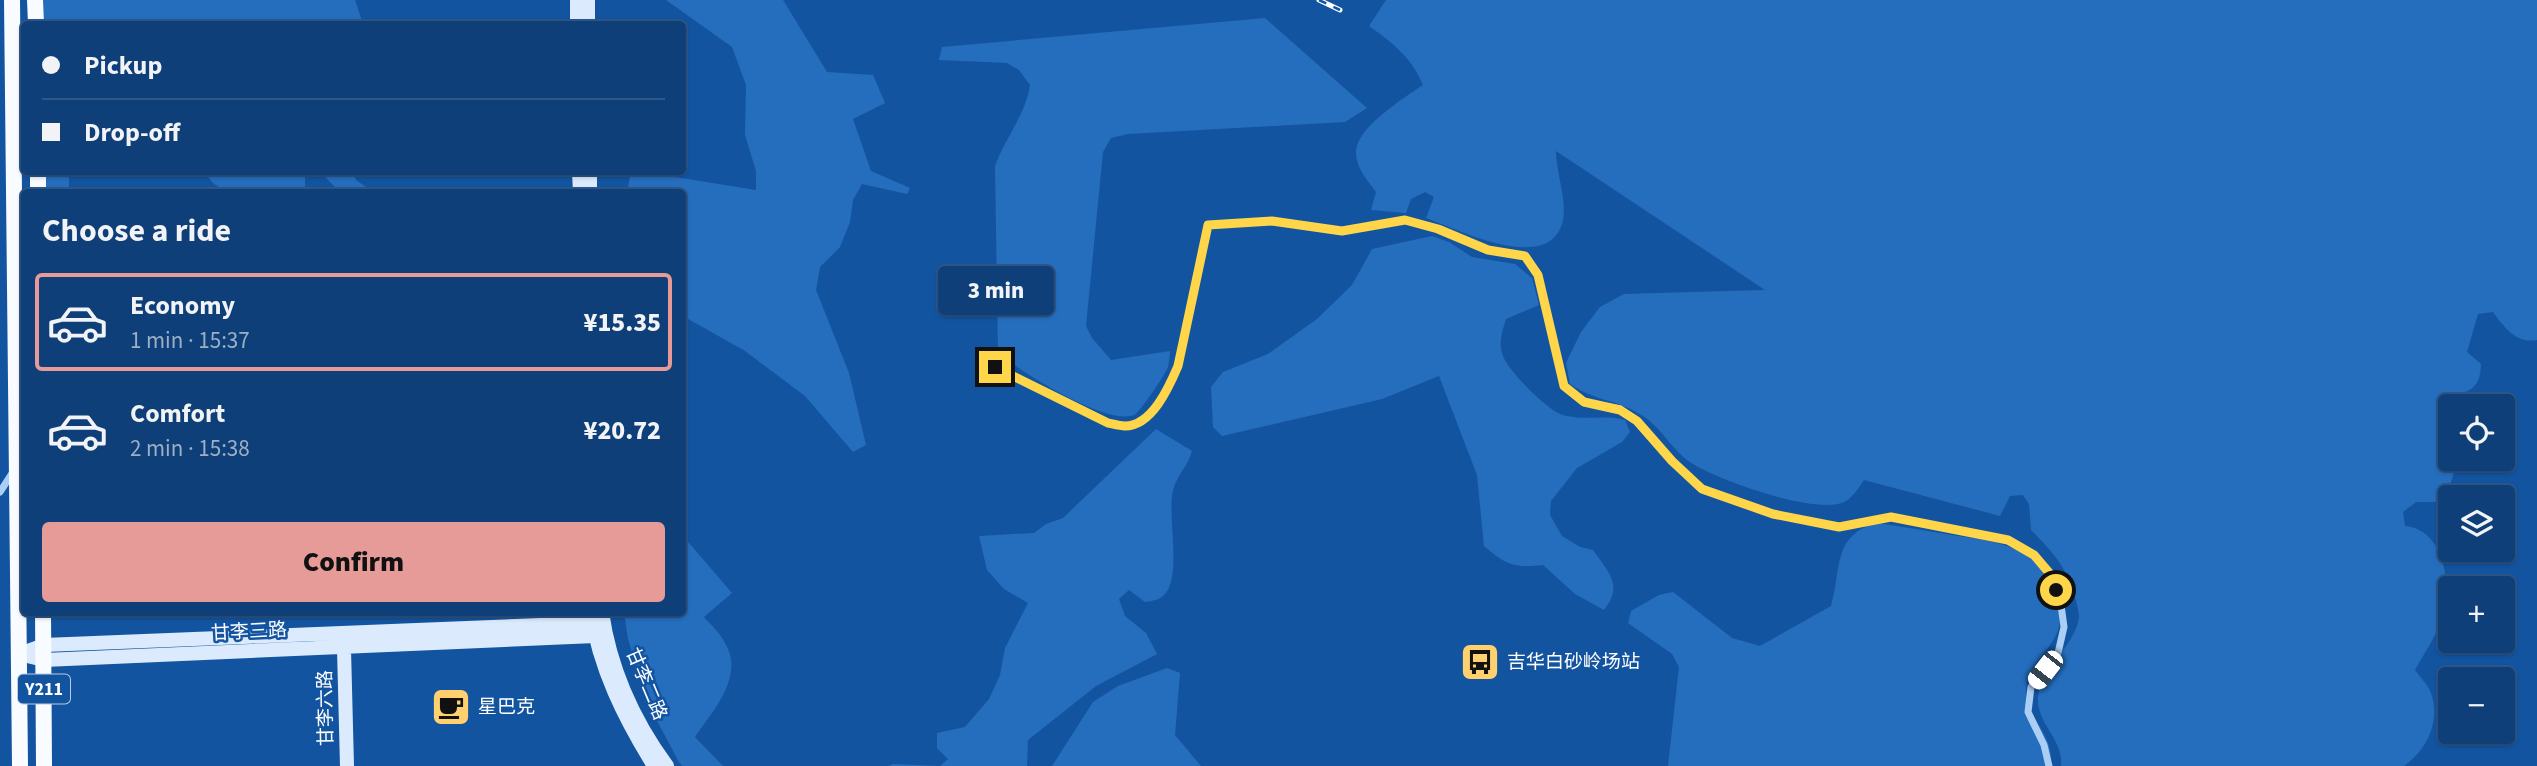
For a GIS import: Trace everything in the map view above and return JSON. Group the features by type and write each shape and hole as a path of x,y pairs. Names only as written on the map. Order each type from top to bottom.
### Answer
{"main road":[{"name":"Y211","path":"12,0 20,766"},
{"name":"Y211","path":"43,616 44,766"}],"street":[{"path":"577,0 577,21"},
{"path":"587,0 588,21"},
{"path":"995,367 1108,423 1126,426 1143,419 1169,387 1178,366 1208,225 1272,221 1342,231 1405,220 1438,229 1488,250 1525,256 1538,275 1564,386 1584,402 1620,410 1637,421 1672,461 1702,489 1773,514 1839,527 1891,517 2008,540 2034,555 2051,575 2061,605 2064,627 2058,653 2031,687 2028,712 2044,745 2049,766"},
{"path":"0,492 15,469"},
{"name":"甘李三路","path":"19,654 597,622"},
{"name":"甘李二路","path":"597,622 617,699 654,766"},
{"name":"甘李二路","path":"597,622 626,695 644,731 667,766"},
{"name":"甘李六路","path":"344,649 347,766"}],"shaded area":[{"path":"40,0 355,0 362,21 40,21"},
{"path":"666,0 783,0 827,72 873,75 885,103 853,119 871,171 910,188 907,194 862,184 853,200 850,222 840,247 820,267 816,290 849,373 866,445 853,452 805,396 745,351 686,318 686,189 628,189 630,175 663,175 756,190 756,171 745,135 746,85 732,47"},
{"path":"1386,0 2537,0 2537,340 2517,337 2506,329 2493,312 2478,314 2467,352 2481,364 2479,379 2468,391 2438,394 2438,471 2454,471 2450,485 2438,485 2438,499 2435,502 2416,502 2403,512 2405,526 2418,529 2437,547 2438,562 2442,562 2445,574 2438,576 2438,629 2415,670 2426,684 2434,704 2430,734 2419,752 2404,766 2061,766 2061,756 2041,715 2038,697 2043,681 2074,632 2079,613 2064,571 2031,530 2029,504 2023,495 2010,496 2000,516 1864,480 1846,501 1833,505 1793,501 1769,495 1706,471 1686,459 1643,416 1570,384 1566,363 1581,332 1600,307 1624,294 1765,290 1556,151 1564,204 1563,220 1555,236 1541,245 1523,247 1502,244 1426,218 1434,197 1425,192 1411,199 1406,213 1371,210 1376,192 1358,164 1358,143 1382,114 1423,85 1413,66 1400,51 1369,26"},
{"path":"1265,18 1367,108 1345,122 1128,134 1111,138 1103,152 1086,326 1092,338 1111,360 1170,351 1166,371 1141,408 1134,415 1121,416 1084,405 1043,383 998,353 995,166 1020,116 1030,85 1019,70 1007,63 939,60 942,47"},
{"path":"42,175 69,175 69,189 43,189"},
{"path":"206,175 305,175 305,189 222,189"},
{"path":"323,175 354,175 369,189 337,189"},
{"path":"1432,236 1449,242 1472,257 1515,264 1532,278 1539,305 1506,319 1501,342 1507,363 1528,388 1560,414 1625,420 1630,432 1622,442 1577,468 1551,501 1550,515 1562,536 1580,547 1593,550 1612,579 1613,593 1604,610 1575,594 1543,565 1511,564 1484,546 1477,475 1439,376 1382,399 1222,436 1213,427 1211,387 1223,372 1268,354 1317,319 1352,285 1372,249"},
{"path":"1156,429 1192,451 1173,490 1173,573 1170,585 1165,594 1156,600 1145,602 1129,590 1119,599 1125,616 1146,633 1157,654 1096,686 1028,740 1027,766 940,766 948,759 937,748 937,733 965,727 989,699 1000,675 1005,648 1028,603 1004,589 987,570 979,536 1034,533 1046,524 1063,518"},
{"path":"1878,523 2000,544 2027,556 2048,578 2058,607 2059,627 2052,643 2031,671 2026,698 2049,745 2050,766 1668,766 1679,667 1672,654 1628,623 1631,611 1659,595 1673,592 1732,638 1760,646 1831,606 1841,555 1846,544 1863,528"},
{"path":"686,539 732,593 704,617 725,643 731,668 718,705 695,737 723,766 682,766 679,762 648,704 628,639 624,616 686,616"},
{"path":"1167,668 1180,673 1175,735 1201,766 1052,766 1093,702 1118,686"},
{"path":"893,764 940,766 888,766"}],"railway":[{"path":"1319,0 1340,10"}],"place":[{"name":"吉华白砂岭场站","path":"1480,662"},
{"name":"星巴克","path":"451,707"}],"route":[{"path":"995,367 1108,423 1126,426 1143,419 1158,403 1178,366 1208,225 1272,221 1342,231 1405,220 1438,229 1488,250 1525,256 1538,275 1564,386 1584,402 1620,410 1637,421 1672,461 1702,489 1773,514 1839,527 1891,517 2008,540 2034,555 2051,575 2056,590"}]}
